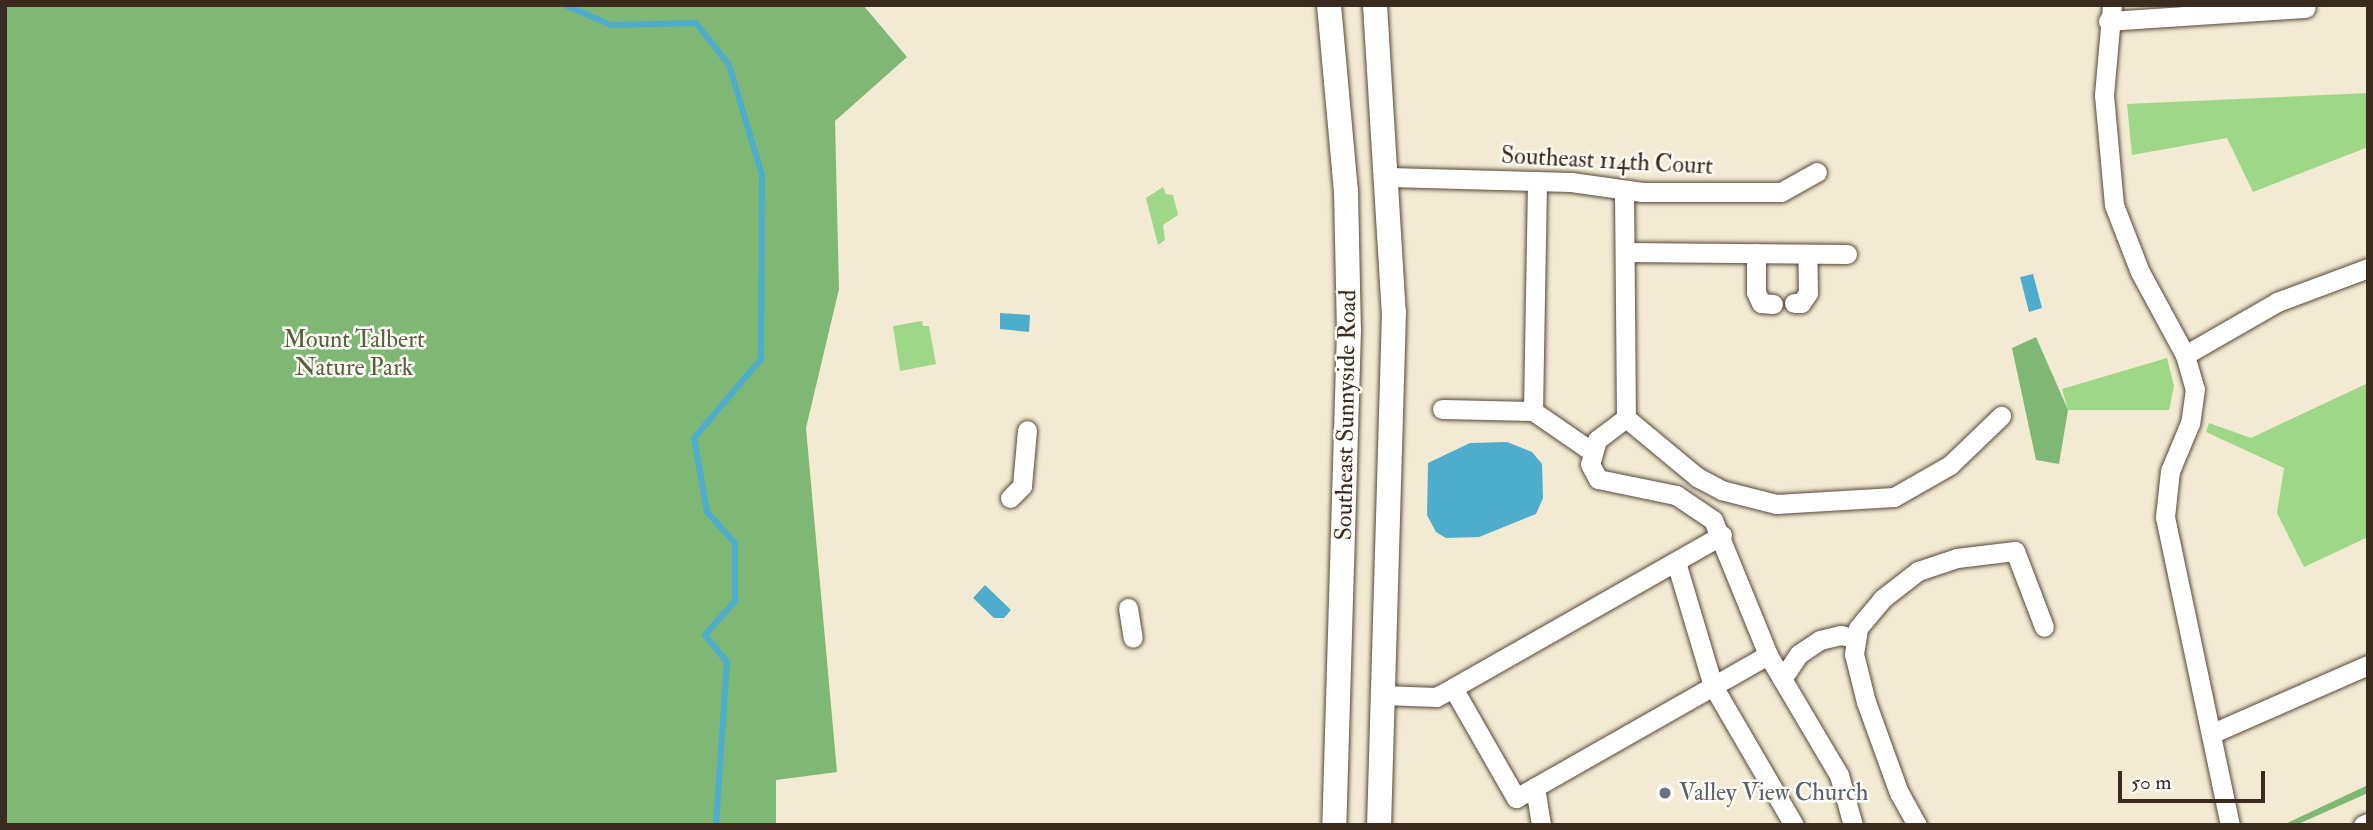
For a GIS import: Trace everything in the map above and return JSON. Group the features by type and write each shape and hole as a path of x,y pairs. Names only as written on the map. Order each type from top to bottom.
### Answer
{"main road":[{"name":"Southeast Sunnyside Road","path":"1329,5 1346,191 1349,330 1334,825"},
{"name":"Southeast Sunnyside Road","path":"1375,5 1389,177 1394,312 1379,825"}],"street":[{"path":"2230,825 2213,733 2165,517 2170,471 2190,423 2195,389 2185,355 2140,272 2114,205 2104,95 2110,13 2306,8"},
{"name":"Southeast 114th Court","path":"1389,177 1537,181 1624,190 1780,192 1817,172"},
{"path":"1534,411 1537,181"},
{"path":"1624,190 1626,418 1697,477 1721,490 1776,504 1894,497 1950,465 2001,416"},
{"path":"1625,252 1847,254"},
{"path":"1756,253 1756,292 1761,303 1773,304"},
{"path":"1794,303 1801,303 1808,293 1807,254"},
{"path":"2185,355 2277,302 2368,268"},
{"path":"1442,409 1534,411 1591,452"},
{"path":"1626,418 1597,440 1591,452 1590,464 1598,479 1676,495 1713,520 1722,535 1768,655 1839,775 1853,825"},
{"path":"1010,498 1021,486 1027,430"},
{"path":"1383,695 1436,697 1722,535"},
{"path":"1917,825 1899,793 1866,702 1854,654 1858,628 1882,599 1918,571 1957,558 2015,551 2044,627"},
{"path":"1676,562 1713,686 1794,825"},
{"path":"1128,608 1133,638"},
{"path":"1782,679 1799,654 1820,640 1840,635 1856,638"},
{"path":"1454,688 1516,799 1768,655"},
{"path":"2213,733 2368,665"},
{"path":"1535,787 1541,825"}],"green space":[{"name":"Mount Talbert Nature Park","path":"5,5 863,5 907,57 835,121 839,289 806,428 837,772 776,780 776,825 5,825"},
{"path":"2368,93 2368,147 2253,192 2227,138 2132,155 2127,104"},
{"path":"1163,187 1166,194 1173,195 1178,215 1163,225 1165,240 1158,245 1146,198"},
{"path":"922,321 923,326 929,326 936,364 900,371 893,326"},
{"path":"2036,337 2068,410 2059,464 2036,460 2012,348"},
{"path":"2167,358 2174,386 2169,410 2068,410 2062,389"},
{"path":"2368,383 2368,537 2304,567 2277,513 2284,468 2206,432 2209,423 2251,438"},
{"path":"2368,785 2368,793 2296,825 2283,825"}],"water":[{"path":"2033,274 2042,308 2029,312 2020,277"},
{"path":"1000,313 1030,315 1029,332 1000,329"},
{"path":"1507,442 1532,452 1542,464 1543,498 1536,514 1479,537 1446,538 1436,532 1427,515 1428,463 1470,443"},
{"path":"985,585 1011,610 1004,618 994,618 973,598"}],"waterway":[{"path":"565,5 611,25 696,23 729,65 762,175 761,359 694,438 707,512 735,543 735,601 705,635 727,662 716,825"}],"place":[{"name":"Valley View Church","path":"1665,793"}]}
